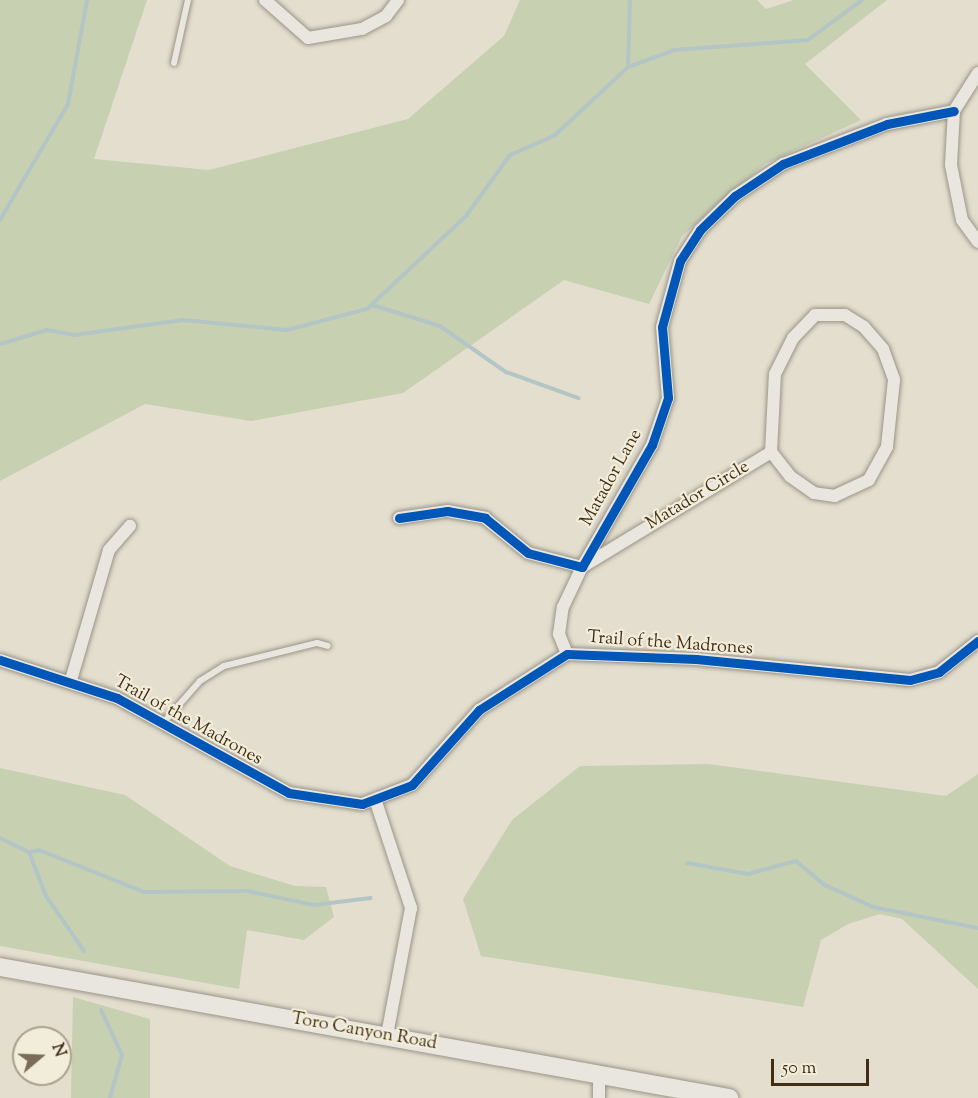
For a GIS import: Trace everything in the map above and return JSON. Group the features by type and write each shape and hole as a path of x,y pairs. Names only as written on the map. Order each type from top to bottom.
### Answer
{"street":[{"path":"265,0 308,38 362,29 386,16 398,0"},
{"path":"978,73 954,111 951,165 962,220 978,242"},
{"name":"Matador Lane","path":"567,654 559,634 563,607 582,567 652,444 668,398 662,327 680,261 700,230 735,196 783,164 887,124 954,111"},
{"name":"Matador Circle","path":"815,315 845,315 883,349 894,380 887,447 869,480 835,496 814,493 790,477 771,452 776,374 793,338 815,315"},
{"name":"Matador Circle","path":"626,540 771,452"},
{"path":"399,518 447,511 485,518 528,554 582,567"},
{"path":"71,680 110,550 130,526"},
{"name":"Matador Lane","path":"582,567 626,540"},
{"name":"Trail of the Madrones","path":"0,660 71,680 163,723 289,793 334,803 376,802 430,770 479,710 567,654 696,658 910,680 939,672 978,641"},
{"path":"376,802 411,908 387,1035"},
{"name":"Toro Canyon Road","path":"0,967 729,1098"},
{"path":"599,1075 599,1098"}],"lane":[{"path":"174,63 188,0"},
{"path":"163,723 200,681 224,666 317,643 328,646"}],"green space":[{"path":"0,0 147,0 94,159 209,170 408,119 504,36 520,0 757,0 766,9 794,0 887,0 805,64 861,120 765,164 682,236 649,304 564,280 403,393 251,421 145,404 0,481"},
{"path":"708,764 946,796 978,774 978,989 902,919 880,914 848,924 821,940 803,1007 481,956 463,899 512,820 580,766"},
{"path":"0,768 125,795 230,866 295,886 326,887 334,917 304,940 247,930 239,989 0,946"},
{"path":"73,997 150,1019 150,1098 71,1098"}],"waterway":[{"path":"0,220 68,104 87,0"},
{"path":"628,67 630,0"},
{"path":"0,344 47,330 74,335 183,320 287,330 367,309 466,216 510,155 554,136 628,67 675,50 808,40 862,0"},
{"path":"372,305 440,326 506,372 578,398"},
{"path":"0,838 29,852 46,896 84,951"},
{"path":"29,852 39,850 144,892 247,891 314,905 371,898"},
{"path":"687,863 748,874 796,861 825,885 873,907 978,928"},
{"path":"101,1010 122,1055 110,1098"}],"cycle path":[{"path":"399,518 447,511 485,518 528,553 582,567 652,445 668,398 662,327 680,261 700,230 735,196 783,164 887,124 954,111"},
{"path":"0,660 117,698 289,793 362,804 412,785 479,710 567,654 696,659 910,680 939,672 978,641"}]}
